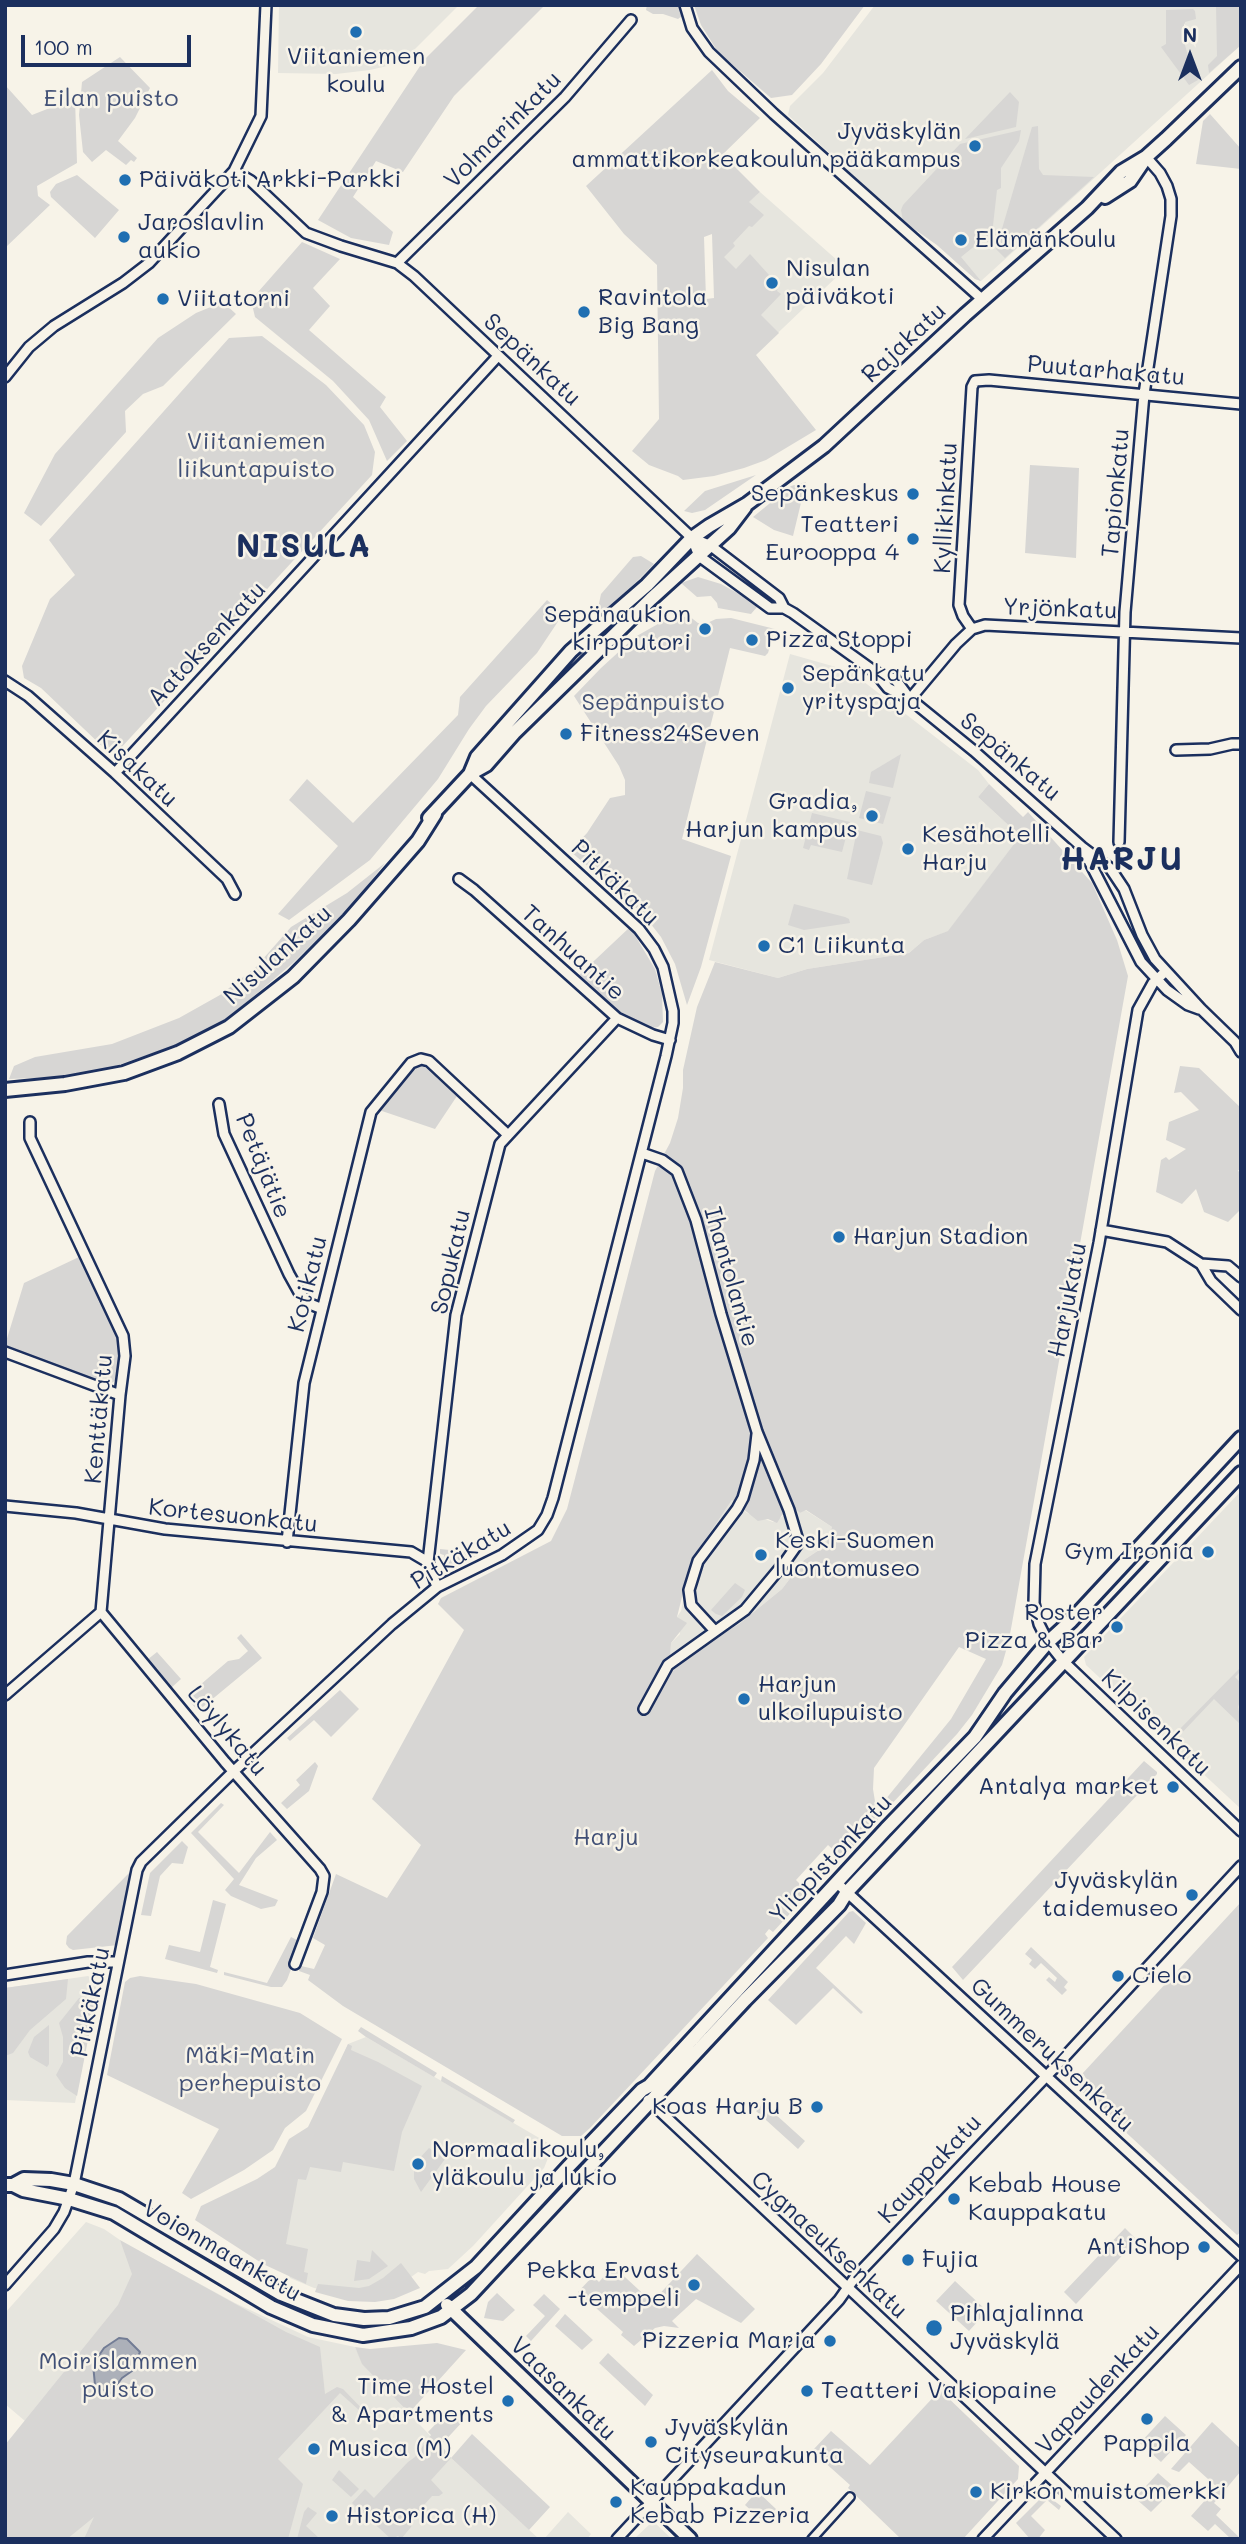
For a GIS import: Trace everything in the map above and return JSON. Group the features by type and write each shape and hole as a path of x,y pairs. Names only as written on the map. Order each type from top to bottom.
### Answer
{"main road":[{"name":"Rajakatu","path":"692,538 747,504 824,446 1087,208 1130,181 1146,157 1241,67"},
{"name":"Rajakatu","path":"699,556 729,528 747,504"},
{"name":"Nisulankatu","path":"5,1090 65,1084 124,1073 204,1042 250,1012 299,971 349,920 398,862 412,835 435,814 470,774 477,757 571,651 647,586 692,538"},
{"name":"Nisulankatu","path":"470,774 486,765 523,723 699,556"},
{"name":"Yliopistonkatu","path":"453,2310 839,1905 842,1887 975,1737 1005,1693 1048,1642 1071,1621 1240,1441"},
{"name":"Yliopistonkatu","path":"439,2297 476,2267 638,2095 1063,1661 1241,1473"},
{"name":"Voionmaankatu","path":"9,2185 24,2179 51,2180 74,2184 119,2199 281,2294 318,2310 364,2319 389,2318 413,2312 439,2297"},
{"name":"Voionmaankatu","path":"9,2185 114,2213 271,2308 313,2325 363,2335 411,2328 453,2310"},
{"name":"Vaasankatu","path":"439,2297 690,2539"}],"street":[{"path":"5,377 29,347 54,326 123,283 149,263 233,171 261,116 266,5"},
{"path":"685,5 692,28 709,52 774,114 983,300"},
{"name":"Volmarinkatu","path":"397,263 565,97 631,20"},
{"name":"Tapionkatu","path":"1119,842 1124,631 1144,394 1171,208 1167,186 1146,157"},
{"name":"Sepänkatu","path":"233,171 251,181 306,233 397,263 414,276 692,538 711,546 779,598 785,608 876,672 895,679 910,699 995,768 1082,847 1110,868 1124,889 1148,945 1166,971 1201,1009"},
{"name":"Aatoksenkatu","path":"115,773 498,356"},
{"name":"Puutarhakatu","path":"972,387 975,381 982,379 1241,404"},
{"name":"Kyllikinkatu","path":"972,387 959,605 972,629"},
{"name":"Sepänkatu","path":"692,538 699,556 770,608 785,608"},
{"name":"Yrjönkatu","path":"910,699 956,644 972,629 985,625 1241,638"},
{"name":"Kisakatu","path":"5,681 28,696 115,773 227,879 235,894"},
{"path":"1176,750 1210,749 1241,744"},
{"name":"Pitkäkatu","path":"5,2285 54,2229 74,2184 118,1962 141,1862 392,1624 437,1587 469,1573 522,1542 538,1530 547,1515 642,1153 670,1040 673,1011 667,982 654,949 639,929 470,774"},
{"name":"Sepänkatu","path":"1082,847 1141,962 1167,990 1188,1005 1201,1009"},
{"name":"Tanhuantie","path":"459,879 617,1018 670,1040"},
{"name":"Harjukatu","path":"1048,1642 1034,1603 1035,1564 1101,1230 1138,1010 1157,979 1166,971"},
{"path":"1201,1009 1239,1041 1241,1052"},
{"name":"Sopukatu","path":"428,1562 456,1315 500,1144 617,1018"},
{"name":"Kotikatu","path":"287,1542 304,1383 320,1308 370,1112 411,1063 421,1059 429,1061 507,1134"},
{"name":"Petäjätie","path":"219,1104 224,1134 289,1274 299,1292 310,1304 320,1308"},
{"name":"Kenttäkatu","path":"30,1122 30,1138 123,1336 125,1356 101,1612"},
{"name":"Ihantolantie","path":"642,1153 662,1160 677,1171 696,1220 757,1432 793,1519 797,1545 771,1582 745,1610 668,1665 644,1709"},
{"path":"1101,1230 1167,1242 1201,1264 1211,1281 1241,1310"},
{"path":"1201,1264 1228,1266 1241,1277"},
{"path":"5,1352 120,1395"},
{"name":"Ihantolantie","path":"714,1630 691,1605 690,1590 698,1561 743,1498 754,1460 757,1432"},
{"name":"Kortesuonkatu","path":"5,1506 76,1513 165,1529 411,1552 428,1562"},
{"path":"428,1562 437,1587"},
{"path":"5,1695 101,1612"},
{"name":"Löylykatu","path":"101,1612 324,1876 318,1906 295,1964"},
{"name":"Kilpisenkatu","path":"1048,1642 1063,1661 1241,1831"},
{"name":"Kauppakatu","path":"617,2539 848,2289 856,2276 1047,2076 1241,1866"},
{"name":"Gummeruksenkatu","path":"842,1887 1241,2256"},
{"path":"5,1975 88,1962 118,1962"},
{"name":"Cygnaeuksenkatu","path":"638,2095 651,2102 1116,2539"},
{"name":"Vapaudenkatu","path":"983,2539 1241,2265"},
{"path":"811,2539 850,2497"}],"shaded area":[{"name":"Viitaniemen koulu","path":"279,5 459,5 406,58 370,70 336,74 278,73"},
{"name":"Jyväskylän ammattikorkeakoulun pääkampus","path":"875,5 1241,5 1241,45 981,281 903,221 788,115 790,106 823,73"},
{"name":"Nisulan päiväkoti","path":"760,192 846,268 762,348 712,233"},
{"name":"Gradia, Harjun kampus","path":"790,654 850,671 978,770 989,784 978,797 1020,836 949,931 924,940 909,953 807,969 778,978 709,960"},
{"path":"1241,1491 1241,1809 1086,1665 1084,1657"},
{"path":"732,1500 747,1513 773,1522 795,1509 800,1513 805,1510 832,1527 825,1546 804,1560 782,1589 739,1624 679,1665 670,1660 671,1643 680,1634 677,1617 681,1611 691,1561"},
{"path":"88,1976 95,1980 97,1992 75,2103 5,2100 5,1988"},
{"name":"Normaalikoulu, yläkoulu ja lukio","path":"366,2037 553,2146 544,2168 473,2246 448,2269 425,2274 418,2272 393,2290 333,2291 314,2288 290,2278 267,2239 348,2044"},
{"path":"86,2222 104,2229 120,2240 127,2255 143,2253 235,2303 308,2337 355,2347 363,2364 451,2458 539,2539 5,2539 5,2445 25,2421 5,2404 5,2313"},
{"path":"119,2338 127,2339 140,2352 132,2371 122,2378 110,2394 95,2385 93,2364 104,2348"},
{"path":"568,2512 591,2534 587,2539 544,2539"},
{"path":"651,2523 656,2524 672,2539 634,2539"}],"green space":[{"path":"479,5 545,5 454,96 403,172 376,161 353,197 393,232 389,245 351,238 318,220 424,60"},
{"path":"647,5 679,5 682,16 678,19 653,14 646,10"},
{"path":"694,5 865,5 821,64 792,95 771,98 718,52 701,25"},
{"path":"1216,5 1241,5 1241,45 1209,73 1208,65 1217,56"},
{"path":"1193,9 1196,19 1185,22 1185,45 1198,80 1189,85 1161,47 1166,44 1166,10"},
{"name":"Eilan puisto","path":"120,57 150,88 135,118 118,141 137,158 126,165 106,150 92,162 83,152 79,115 82,82"},
{"path":"712,70 728,91 760,118 720,157 728,160 760,192 749,202 764,215 752,227 749,226 724,257 736,269 750,254 779,286 777,291 781,294 761,315 779,333 756,355 816,430 766,460 714,476 683,480 649,465 632,451 659,419 657,265 624,234 586,186","holes":["712,234 714,298 706,299 704,237"]},
{"path":"5,85 32,115 75,98 77,163 37,186 38,196 50,205 6,247"},
{"path":"1010,92 1019,102 1016,127 965,139"},
{"path":"1210,114 1241,149 1241,169 1196,164 1203,121"},
{"path":"1038,126 1039,169 1043,175 1094,177 1005,258 996,249 1032,127"},
{"path":"1021,130 1019,141 1001,168 1001,188 997,190 991,243 982,240 961,257 981,281 903,221 901,210 960,144"},
{"path":"77,175 119,210 95,238 51,197 50,192 56,184"},
{"path":"302,242 340,259 313,288 330,306 309,330 386,397 380,407 407,441 387,461 369,420 333,381 255,317 251,300"},
{"path":"223,302 236,314 163,386 143,394 125,411 126,432 41,526 24,513 55,454 158,338 196,313"},
{"name":"Viitaniemen liikuntapuisto","path":"262,336 326,385 364,425 375,452 372,475 119,750 104,748 41,688 24,678 22,666 50,599 75,575 49,540 229,338"},
{"path":"1030,465 1079,468 1076,558 1025,553"},
{"path":"756,475 705,510 692,513 684,511 705,491"},
{"path":"806,482 793,536 774,530 753,517 791,486"},
{"path":"641,556 654,564 605,614 597,613 601,594 633,557"},
{"path":"698,577 721,584 750,600 757,607 751,614 718,608 711,596 697,597 681,583"},
{"path":"547,600 563,614 537,653 486,706 438,779 370,860 289,920 278,914 338,846 289,800 307,779 353,823 458,715 460,697"},
{"name":"Sepänpuisto","path":"689,616 698,623 731,618 775,629 765,656 730,648 682,839 731,856 701,967 687,1005 675,964 661,937 643,914 570,851 587,833 610,798 625,795 625,780 619,766 574,696 635,637 665,620"},
{"path":"901,754 893,788 869,783 871,772"},
{"name":"Harju","path":"989,784 1023,817 1028,812 1092,883 1117,940 1128,976 1009,1640 1002,1665 972,1715 957,1734 888,1808 885,1800 951,1719 986,1659 959,1647 874,1768 873,1789 878,1820 842,1858 828,1845 796,1880 809,1893 773,1932 769,1929 765,1934 768,1938 590,2128 581,2136 562,2136 343,2006 308,1980 310,1975 299,1971 301,1966 314,1969 325,1945 313,1938 336,1874 387,1898 421,1845 372,1799 464,1630 438,1604 441,1598 551,1541 567,1509 655,1171 670,1143 678,1118 683,1070 697,1007 715,962 778,978 807,969 909,953 924,940 948,931 1020,836 978,797","holes":["732,1500 758,1521 768,1519 777,1523 782,1515 795,1509 800,1513 806,1510 832,1527 825,1546 804,1560 782,1589 739,1624 679,1665 670,1660 671,1643 687,1623 677,1617 691,1561"]},
{"path":"866,791 891,797 883,824 859,818"},
{"path":"812,813 850,822 842,852 811,845 809,850 803,848"},
{"path":"857,830 881,836 883,843 872,885 847,879"},
{"path":"385,863 353,904 293,963 223,1022 185,1042 104,1070 62,1077 9,1079 14,1066 35,1057 112,1044 179,1018 220,995 255,968 291,927 347,893"},
{"path":"794,904 845,917 850,923 804,930 788,925"},
{"path":"630,927 655,969 662,994 663,1022 658,1027 649,1028 621,1013 578,976"},
{"path":"421,1066 457,1096 435,1129 379,1110 415,1068"},
{"path":"1180,1066 1199,1068 1241,1108 1241,1170 1238,1170 1241,1176 1241,1209 1228,1222 1204,1212 1196,1189 1182,1204 1156,1192 1161,1160 1166,1157 1169,1160 1186,1149 1166,1140 1169,1122 1199,1110 1181,1092 1174,1093"},
{"path":"79,1257 118,1338 118,1379 108,1385 5,1345 24,1283"},
{"path":"440,1549 479,1554 453,1569 447,1569 443,1568 444,1555 440,1554"},
{"path":"735,1583 745,1590 742,1597 722,1616 716,1614 711,1610"},
{"path":"241,1634 262,1658 198,1711 186,1697 228,1661 239,1659 248,1651 237,1638"},
{"path":"157,1652 181,1679 171,1688 147,1660"},
{"path":"1241,1667 1235,1677 1241,1683 1238,1707 1241,1721 1239,1723 1214,1699 1176,1739 1173,1736"},
{"path":"340,1690 359,1709 331,1737 314,1720 290,1741 287,1738"},
{"path":"1144,1761 1157,1774 963,1980 952,1967"},
{"path":"315,1762 318,1766 309,1791 287,1809 281,1803 300,1785 296,1780"},
{"path":"221,1803 224,1805 198,1832 239,1873 270,1832 277,1840 256,1858 239,1885 278,1900 275,1906 261,1909 231,1896 225,1890 234,1879 191,1833"},
{"path":"182,1841 188,1847 183,1864 172,1863 160,1876 151,1916 141,1915 150,1873"},
{"path":"130,1872 118,1945 73,1950 69,1948 66,1944 67,1936"},
{"path":"213,1900 226,1904 210,1967 218,1970 217,1973 165,1959 169,1945 200,1952"},
{"path":"1241,1902 1241,2232 1237,2235 1079,2089 1088,2080 1082,2074"},
{"path":"853,1911 866,1923 854,1944 846,1936 816,1968 863,2012 861,2014 833,1988 796,2025 768,2000 849,1912"},
{"path":"291,1937 301,1942 282,1987 271,1987 224,1975 224,1972 267,1983"},
{"path":"1031,1947 1068,1982 1064,1987 1067,1990 1062,1995 1046,1980 1049,1977 1055,1982 1057,1978 1041,1963 1035,1969 1029,1964 1032,1960 1025,1954"},
{"name":"Mäki-Matin perhepuisto","path":"140,1976 196,1984 300,2013 342,2039 306,2111 285,2128 273,2150 244,2170 191,2199 182,2193 219,2129 107,2075 125,1982"},
{"path":"68,1979 66,1999 30,2030 13,2053 5,2056 5,1988"},
{"path":"94,1997 95,2004 77,2096 65,2088 56,2075 63,2062 63,2037 59,2023 79,1998"},
{"path":"49,2025 47,2067 30,2057 28,2052 34,2037"},
{"path":"361,2027 437,2073 434,2077 366,2037 358,2031"},
{"path":"348,2044 352,2046 351,2050 422,2086 402,2132 394,2171 343,2162 341,2172 310,2167 306,2180 298,2179 286,2244 308,2249 304,2272 308,2273 306,2284 263,2264 195,2220 201,2206 257,2179 275,2167 289,2139 308,2127"},
{"path":"442,2076 515,2120 513,2123 441,2081"},
{"path":"763,2103 805,2141 798,2149 756,2111"},
{"path":"429,2148 445,2159 421,2192 414,2179 414,2168"},
{"path":"1125,2228 1137,2240 1076,2304 1064,2292"},
{"name":"Moirislammen puisto","path":"120,2240 286,2332 320,2347 325,2394 337,2387 343,2389 368,2415 369,2419 340,2393 278,2459 303,2484 288,2539 84,2539 94,2517 67,2539 5,2539 5,2445 118,2305 132,2274"},
{"path":"372,2250 388,2266 369,2279 354,2281 357,2260 370,2262"},
{"path":"697,2254 755,2309 741,2323 696,2299 672,2321 679,2328 655,2328 634,2346 621,2335 623,2332 578,2292 593,2276 599,2282 613,2266 652,2302"},
{"path":"401,2263 420,2288 394,2299 375,2302 348,2301 315,2292 318,2284 359,2288 369,2286"},
{"path":"955,2281 987,2311 969,2331 936,2301"},
{"path":"497,2293 515,2310 503,2321 484,2318 488,2302"},
{"path":"544,2294 560,2309 531,2341 526,2336 545,2316 533,2305"},
{"path":"565,2314 593,2340 582,2350 555,2326"},
{"path":"437,2343 466,2350 409,2413 362,2364 355,2347 370,2349"},
{"path":"608,2353 653,2395 645,2406 599,2363"},
{"path":"940,2390 1019,2466 1018,2479 963,2539 901,2539 848,2488 850,2485 812,2451 831,2431 870,2465"},
{"path":"451,2408 464,2420 441,2445 451,2458 431,2480 443,2493 432,2496 415,2515 411,2527 401,2539 398,2536 391,2539 352,2503 365,2489 374,2498 415,2457 431,2435 428,2432"},
{"path":"1165,2416 1186,2435 1161,2462 1140,2443"},
{"path":"1212,2422 1241,2449 1241,2471 1214,2503 1221,2509 1216,2515 1241,2539 1231,2539 1215,2524 1208,2531 1191,2516 1217,2487 1189,2462 1179,2472 1171,2469"},
{"path":"472,2434 550,2507 529,2530 451,2458"},
{"path":"339,2470 359,2489 351,2497 332,2480"},
{"path":"1158,2473 1175,2488 1151,2512 1135,2498"},
{"path":"757,2491 776,2509 764,2522 745,2505"},
{"path":"1045,2494 1061,2506 1059,2510 1047,2500 1031,2516 1045,2530 1038,2539 1030,2539 1016,2523"},
{"path":"308,2507 317,2513 306,2526 320,2539 297,2539 304,2512"}],"place":[{"name":"Viitaniemen koulu","path":"356,32"},
{"name":"Jyväskylän ammattikorkeakoulun pääkampus","path":"975,146"},
{"name":"Päiväkoti Arkki-Parkki","path":"125,180"},
{"name":"Jaroslavlin aukio","path":"124,237"},
{"name":"Elämänkoulu","path":"961,240"},
{"name":"Nisulan päiväkoti","path":"772,283"},
{"name":"Viitatorni","path":"163,299"},
{"name":"Ravintola Big Bang","path":"584,312"},
{"name":"Sepänkeskus","path":"913,494"},
{"name":"Teatteri Eurooppa 4","path":"913,539"},
{"name":"Sepänaukion kirpputori","path":"705,629"},
{"name":"Pizza Stoppi","path":"752,640"},
{"name":"Sepänkatu yrityspaja","path":"788,688"},
{"name":"Fitness24Seven","path":"566,734"},
{"name":"Gradia, Harjun kampus","path":"872,816"},
{"name":"Kesähotelli Harju","path":"908,849"},
{"name":"C1 Liikunta","path":"764,946"},
{"name":"Harjun Stadion","path":"839,1237"},
{"name":"Gym Ironia","path":"1208,1552"},
{"name":"Keski-Suomen luontomuseo","path":"761,1555"},
{"name":"Roster Pizza & Bar","path":"1117,1627"},
{"name":"Harjun ulkoilupuisto","path":"744,1699"},
{"name":"Antalya market","path":"1173,1787"},
{"name":"Jyväskylän taidemuseo","path":"1192,1895"},
{"name":"Cielo","path":"1118,1976"},
{"name":"Koas Harju B","path":"817,2107"},
{"name":"Normaalikoulu, yläkoulu ja lukio","path":"418,2164"},
{"name":"Kebab House Kauppakatu","path":"954,2199"},
{"name":"AntiShop","path":"1204,2247"},
{"name":"Fujia","path":"908,2260"},
{"name":"Pekka Ervast -temppeli","path":"694,2285"},
{"name":"Pihlajalinna Jyväskylä","path":"934,2328"},
{"name":"Pizzeria Maria","path":"830,2341"},
{"name":"Teatteri Vakiopaine","path":"807,2391"},
{"name":"Time Hostel & Apartments","path":"508,2401"},
{"name":"Pappila","path":"1147,2419"},
{"name":"Jyväskylän Cityseurakunta","path":"651,2442"},
{"name":"Musica (M)","path":"314,2449"},
{"name":"Kirkon muistomerkki","path":"976,2492"},
{"name":"Kauppakadun Kebab Pizzeria","path":"616,2502"},
{"name":"Historica (H)","path":"332,2516"}],"district":[{"name":"NISULA","path":"304,547"},
{"name":"HARJU","path":"1122,860"}]}
